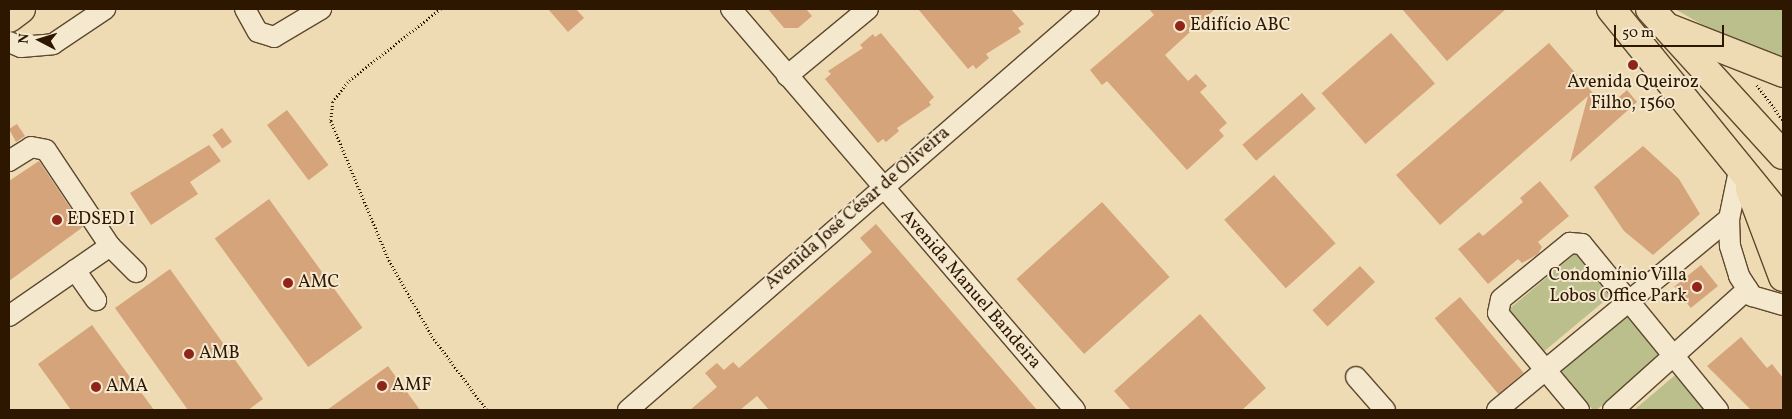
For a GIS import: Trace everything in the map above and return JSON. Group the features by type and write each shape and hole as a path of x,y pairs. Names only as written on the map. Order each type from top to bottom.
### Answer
{"highway":[{"path":"9,18 21,9"},
{"path":"1611,9 1783,221"},
{"path":"1659,18 1757,64 1783,73"},
{"path":"1659,18 1783,155"},
{"path":"1743,171 1756,212 1783,277"}],"street":[{"path":"9,42 21,46 53,44 105,9"},
{"path":"245,9 258,32 274,38 321,9"},
{"name":"Avenida Manuel Bandeira","path":"730,9 1074,410"},
{"path":"787,76 868,9"},
{"name":"Avenida José César de Oliveira","path":"628,410 881,187 1089,9"},
{"path":"9,160 31,147 46,150 110,246 136,272"},
{"path":"1743,171 1729,219 1730,246 1752,296 1783,305"},
{"path":"1498,410 1542,371 1729,219"},
{"path":"1579,410 1542,371 1498,313 1501,298 1560,247 1582,244 1718,410"},
{"path":"9,316 110,246"},
{"path":"75,270 96,300"},
{"path":"1613,410 1748,289"},
{"path":"1356,377 1385,410"}],"path":[{"path":"441,9 348,82 333,102 331,121 394,269 432,336 487,410"},
{"path":"1757,64 1750,74 1783,120"}],"green space":[{"path":"1675,9 1783,9 1783,58 1722,36"},
{"path":"1577,252 1612,294 1542,353 1507,311"},
{"path":"1628,310 1664,352 1597,410 1593,410 1559,370"},
{"path":"1680,371 1713,410 1634,410"}],"building":[{"path":"548,9 576,9 584,18 568,32"},
{"path":"768,9 806,9 812,16 798,28 784,28"},
{"path":"918,9 1011,9 1024,24 1018,28 1021,32 986,54 989,58 976,69 973,65 968,69"},
{"path":"1149,9 1215,9 1165,55 1188,81 1196,74 1207,86 1200,92 1227,123 1219,130 1224,136 1187,170 1107,81 1102,85 1090,70 1154,15"},
{"path":"1402,9 1506,9 1447,61"},
{"path":"881,33 934,97 929,102 931,105 897,128 899,131 886,142 883,139 878,143 825,79 831,74 828,71 863,48 860,45 873,34 875,37"},
{"path":"1391,33 1435,84 1366,144 1322,93"},
{"path":"1549,43 1606,108 1627,90 1637,102 1570,162 1588,96 1440,225 1396,175"},
{"path":"1302,93 1316,109 1256,161 1242,145"},
{"path":"287,110 329,165 309,180 267,125"},
{"path":"17,124 25,136 16,142 9,129"},
{"path":"222,128 232,142 222,149 212,135"},
{"path":"209,145 221,161 190,182 198,194 151,225 130,193"},
{"path":"1643,146 1679,179 1700,214 1653,255 1624,231 1594,187"},
{"name":"EDSED I","path":"39,161 83,227 9,281 9,181"},
{"path":"1274,175 1336,243 1286,288 1224,220"},
{"path":"1540,181 1569,216 1538,242 1542,247 1538,254 1522,263 1518,259 1488,284 1458,249 1479,232 1483,236 1523,202 1520,198"},
{"name":"AMC","path":"269,199 362,328 308,367 215,238"},
{"path":"1102,202 1170,277 1084,354 1017,279"},
{"path":"876,224 1037,410 769,410 757,396 740,410 690,410 717,387 705,373 717,363 724,370 733,362 739,368 872,252 860,238"},
{"name":"Condomínio Villa Lobos Office Park","path":"1701,265 1718,286 1691,308 1674,287"},
{"path":"1360,266 1375,282 1327,326 1312,310"},
{"name":"AMB","path":"170,269 263,399 248,410 188,410 115,308"},
{"path":"1460,297 1524,373 1498,394 1435,318"},
{"path":"1200,314 1266,388 1242,410 1131,410 1114,391"},
{"name":"AMA","path":"92,325 154,410 71,410 38,364"},
{"path":"1741,337 1767,368 1772,364 1783,378 1783,410 1751,410 1707,366"},
{"name":"AMF","path":"388,366 420,410 327,410"}],"place":[{"name":"Edifício ABC","path":"1180,26"},
{"name":"Avenida Queiroz Filho, 1560","path":"1633,65"},
{"name":"EDSED I","path":"57,220"},
{"name":"AMC","path":"288,283"},
{"name":"Condomínio Villa Lobos Office Park","path":"1697,287"},
{"name":"AMB","path":"189,354"},
{"name":"AMF","path":"382,386"},
{"name":"AMA","path":"96,387"}]}
